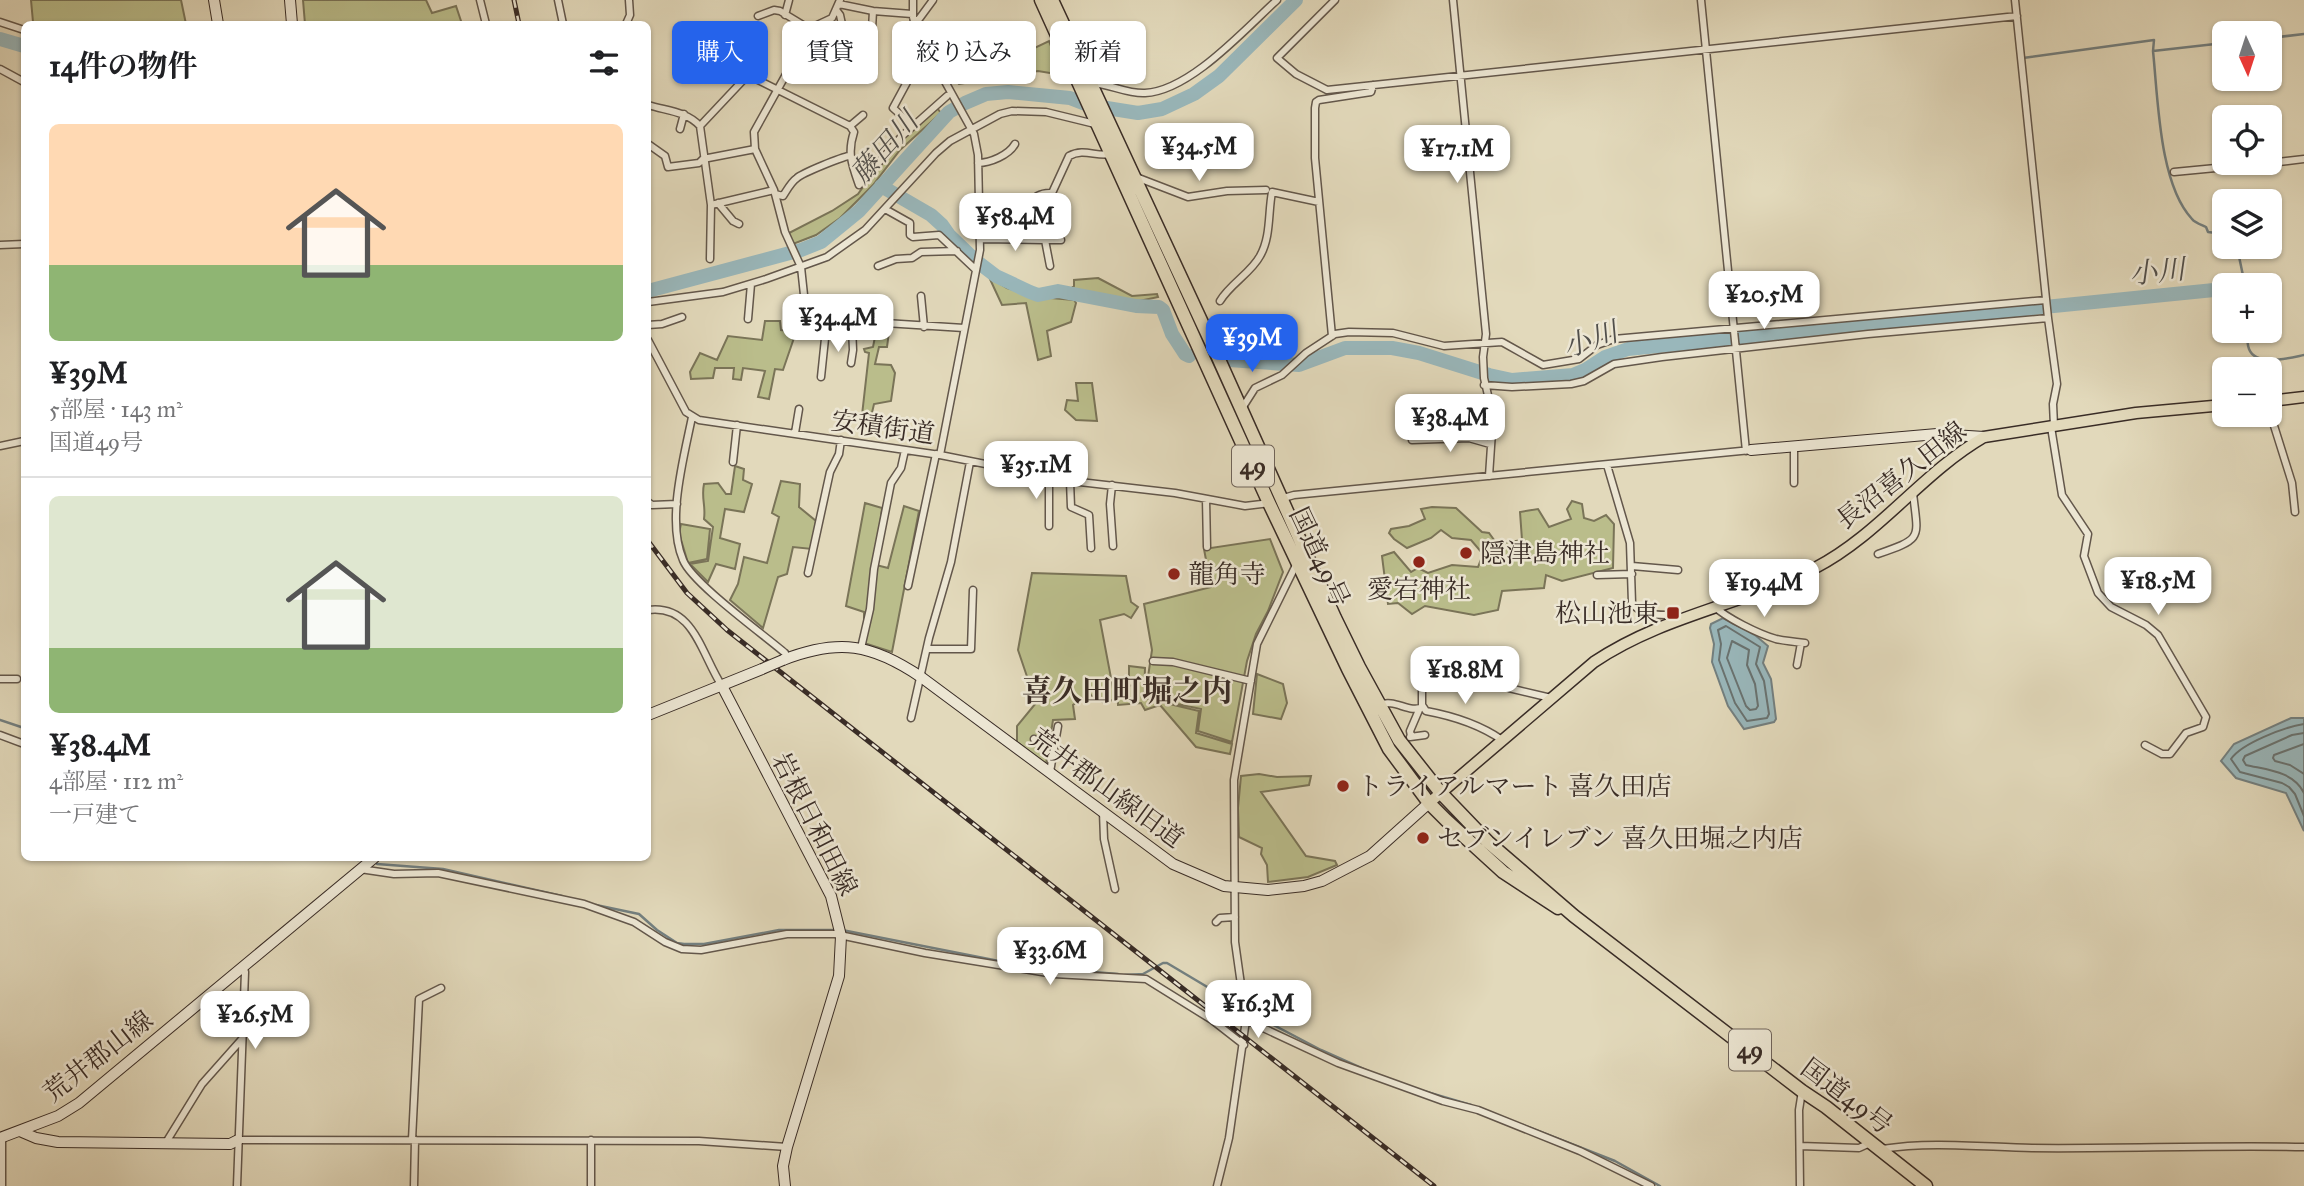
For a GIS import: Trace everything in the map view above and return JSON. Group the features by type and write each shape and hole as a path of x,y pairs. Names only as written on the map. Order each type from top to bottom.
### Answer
{"highway":[{"name":"国道49号","path":"1041,0 1052,21"},
{"name":"国道49号","path":"1052,0 1060,21"},
{"name":"国道49号","path":"1086,84 1111,154 1275,501 1379,705 1406,739 1440,792 1488,842 1574,916 1876,1145 1926,1186"},
{"name":"国道49号","path":"1100,122 1133,176 1241,411 1297,563 1378,729 1404,771 1429,803 1503,872 1539,897 1574,916"}],"main road":[{"path":"2282,400 2304,397"},
{"name":"長沼喜久田線","path":"1429,803 1594,662 1622,643 1672,621 1815,568 1854,542 1966,448 1984,438 2136,413 2212,406"}],"street":[{"path":"215,0 218,21"},
{"path":"290,0 292,21"},
{"path":"480,0 485,21"},
{"path":"558,0 562,21"},
{"path":"627,21 630,15 629,0"},
{"path":"785,15 789,0"},
{"path":"913,0 913,21"},
{"path":"916,21 933,0"},
{"path":"1086,84 1145,93 1168,88 1206,64 1277,0"},
{"path":"1335,0 1277,58 1296,74 1327,90 2017,16"},
{"path":"1453,0 1485,342 1484,381 1493,417 1489,476"},
{"path":"1701,0 1749,451 1937,434 1984,438"},
{"path":"2015,0 2057,384 2052,426 2060,490 2088,534 2083,552 2098,593 2111,607 2146,625 2158,635 2206,717 2203,727 2182,736 2170,754 2162,754 2145,745"},
{"path":"827,21 839,5 873,11 912,13"},
{"path":"758,16 774,10 796,21"},
{"path":"872,21 873,11"},
{"path":"0,22 21,29"},
{"path":"0,69 21,80"},
{"path":"782,82 754,132 755,149 774,192 785,232 801,267 804,295 800,321 806,326 826,329 885,323 964,328"},
{"path":"700,126 740,84"},
{"path":"766,84 850,127 854,132 849,156 859,186 913,126 949,94"},
{"path":"906,84 893,108 913,126"},
{"path":"908,586 938,454 980,239 976,142 944,84"},
{"path":"1332,336 1315,158 1316,102 1371,92 1373,85"},
{"path":"651,106 684,114 700,126 704,159 715,204 710,259"},
{"path":"651,302 723,292 827,257 865,230 950,141 993,117 1012,111 1060,114 1100,122"},
{"path":"680,128 684,114"},
{"path":"850,127 863,115"},
{"path":"978,163 987,163 1013,149 1015,144"},
{"path":"651,146 665,156 668,167 699,163 704,159 755,149"},
{"path":"1015,239 1029,202 1040,194 1052,193 1069,156 1086,151 1111,154"},
{"path":"715,204 774,192 783,196 798,176 849,156"},
{"path":"2282,162 2304,159"},
{"path":"2174,172 2212,168"},
{"path":"1133,176 1188,197 1227,191 1266,190"},
{"path":"1220,301 1260,256 1266,242 1272,192 1319,202"},
{"path":"715,204 739,224"},
{"path":"885,209 910,223 910,235 913,237 939,235 977,264"},
{"path":"980,239 1060,240"},
{"path":"1045,240 1050,266"},
{"path":"0,244 21,244"},
{"path":"878,266 896,258 912,258 920,253 957,251"},
{"path":"748,319 751,284"},
{"path":"921,296 924,327"},
{"path":"1241,411 1255,388 1332,336 1349,332 1393,333 1444,346 1502,342 1543,365 1579,359 1597,345 1614,339 2046,300"},
{"path":"651,325 682,317"},
{"path":"1484,381 1512,387 1571,384 1584,381 1614,364 1868,334 2048,318"},
{"path":"850,363 853,350 852,327"},
{"path":"821,377 826,329"},
{"path":"651,346 683,408 692,417 677,503 677,533 683,562 700,581 785,653 785,659"},
{"path":"795,433 799,408"},
{"name":"安積街道","path":"692,417 938,454 1070,481 1245,506 1294,495 1749,451"},
{"path":"733,462 737,425"},
{"path":"2274,427 2292,483 2295,512"},
{"path":"1412,440 1469,438 1490,444"},
{"path":"808,573 830,472 839,454 841,440"},
{"path":"0,446 21,442"},
{"path":"1794,447 1794,483"},
{"path":"860,648 870,609 874,569 891,483 901,468 905,450"},
{"path":"911,718 951,562 970,462"},
{"path":"1607,465 1630,543 1634,606 1652,615 1666,615 1672,621"},
{"path":"1049,477 1049,526"},
{"path":"1070,481 1071,507 1089,515 1091,548"},
{"path":"1112,485 1110,504 1113,546"},
{"path":"1878,554 1909,543 1915,537 1917,528 1913,491"},
{"path":"1206,499 1207,547"},
{"path":"651,504 677,503"},
{"path":"1217,1186 1226,1158 1247,1020 1236,955 1233,791 1257,644 1297,563"},
{"path":"1632,566 1678,570"},
{"path":"1597,575 1632,574"},
{"path":"927,649 971,649 973,590"},
{"path":"1714,606 1765,635 1803,643 1797,665"},
{"path":"651,610 667,609 686,621 722,686 651,714"},
{"name":"荒井郡山線旧道","path":"722,686 785,659 834,647 860,648 888,656 921,677 1173,864 1208,880 1235,888 1285,889 1322,881 1370,856 1429,803"},
{"path":"1153,661 1172,662 1251,681"},
{"path":"0,679 17,679"},
{"path":"1406,739 1421,708 1422,679"},
{"name":"岩根日和田線","path":"722,686 831,896 841,936 839,976 787,1147 783,1166 785,1186"},
{"path":"1509,688 1551,698"},
{"path":"1379,705 1389,702 1455,717 1491,732 1502,740"},
{"path":"1050,772 1058,726"},
{"path":"0,735 21,743"},
{"path":"1406,739 1425,735"},
{"path":"1034,739 1053,760"},
{"path":"1102,812 1105,849 1115,889"},
{"name":"荒井郡山線","path":"1,1137 22,1132 79,1103 370,861"},
{"path":"360,869 394,874 438,873 584,904 634,922 682,950 701,950 787,934 841,936 1054,974 1146,979 1212,1020 1244,1045"},
{"path":"1216,922 1220,918 1235,917"},
{"path":"237,1186 243,966"},
{"path":"414,1186 413,1140 419,999 441,988"},
{"path":"1247,1020 1338,1063 1443,1101 1478,1110 1580,1151 1651,1186"},
{"path":"165,1144 202,1084 242,1039"},
{"path":"1800,1186 1802,1091"},
{"path":"22,1132 36,1139 58,1142 230,1144 238,1140 591,1140 699,1141 787,1147"},
{"path":"1,1137 2,1186"},
{"path":"591,1140 591,1186"},
{"path":"1800,1146 2304,1147"}],"green space":[{"path":"31,0 181,0 185,21 33,21"},
{"path":"303,0 426,0 432,13 456,6 461,21 305,21"},
{"path":"1049,41 1050,73 1036,71 1036,47"},
{"path":"937,108 941,113 900,150 873,185 840,218 816,235 793,244 789,233 858,194 905,136"},
{"path":"989,277 1007,288 1039,297 1074,300 1076,303 1071,322 1047,331 1051,356 1038,360 1026,303 1002,305"},
{"path":"1098,278 1132,296 1157,294 1158,297 1130,303 1069,290 1074,286 1074,280"},
{"path":"765,321 780,321 781,330 796,332 783,370 775,369 769,399 758,397 765,371 743,368 741,380 733,379 734,368 715,368 713,378 691,379 690,372 700,353 717,360 728,336 762,340"},
{"path":"876,332 889,332 887,347 879,347 875,364 891,365 895,373 891,401 874,404 871,417 881,419 880,423 862,425 863,420 843,416 844,412 862,415 869,353 864,349 873,347"},
{"path":"1076,383 1092,383 1097,421 1076,420 1065,410 1067,400 1078,401"},
{"path":"735,466 744,469 743,480 752,484 744,512 725,509 720,538 740,544 735,569 716,564 708,582 690,564 708,561 713,527 704,519 704,484 718,483 726,494 731,494"},
{"path":"781,481 800,484 799,507 816,521 812,549 793,547 787,574 778,577 763,628 730,600 738,584 744,557 767,563 779,517 772,513"},
{"path":"1572,501 1582,504 1584,518 1594,521 1606,515 1614,524 1613,568 1562,581 1546,575 1544,588 1502,591 1498,610 1474,615 1425,606 1412,614 1398,603 1388,604 1382,556 1394,552 1411,572 1418,568 1428,573 1452,565 1478,567 1483,554 1471,540 1452,538 1441,530 1431,538 1407,548 1394,539 1389,533 1391,529 1409,526 1425,519 1421,509 1456,508 1482,532 1489,533 1497,544 1522,540 1520,512 1538,509 1549,527 1571,519 1567,509"},
{"path":"865,503 882,508 876,565 888,568 904,506 919,511 892,652 864,643 864,612 846,606"},
{"path":"681,524 710,529 707,559 688,563 679,533"},
{"path":"1270,539 1283,572 1247,661 1232,742 1198,731 1201,709 1145,697 1152,650 1144,604 1211,587 1204,549"},
{"path":"1032,573 1126,576 1131,602 1138,607 1131,618 1124,614 1100,620 1115,699 1104,703 1089,694 1073,705 1075,719 1053,720 1046,764 1017,742 1017,726 1036,703 1018,650"},
{"path":"1129,666 1145,668 1144,698 1199,711 1196,733 1232,744 1230,754 1196,747 1160,705 1145,710 1141,703 1118,705 1117,687 1136,685 1129,676"},
{"path":"1257,674 1283,684 1287,703 1281,719 1253,714"},
{"path":"1259,774 1277,777 1311,776 1309,785 1261,792 1306,856 1335,861 1337,865 1308,877 1268,882 1262,848 1239,837 1241,776"}],"water":[{"path":"1723,618 1755,635 1768,646 1763,663 1771,679 1776,719 1774,722 1744,729 1728,706 1712,662 1714,644 1710,628 1711,624"},
{"path":"2291,718 2304,718 2304,831 2286,793 2236,778 2221,761 2234,744"}],"waterway":[{"name":"藤田川","path":"651,290 801,250 821,242 859,211 949,112 986,94 1008,92 1070,98 1088,105 1138,113 1162,109 1194,94 1219,76 1296,0"},
{"path":"2282,37 2304,34"},
{"name":"藤田川","path":"0,39 21,45"},
{"path":"2023,58 2154,40 2159,116 2166,163 2181,204 2193,220 2212,232"},
{"path":"2153,51 2212,44"},
{"name":"小川","path":"881,186 931,215 975,260 996,276 1030,292 1038,295 1058,291 1136,306 1159,307 1163,310 1172,334 1189,356"},
{"path":"2240,259 2242,273"},
{"name":"小川","path":"1229,360 1299,365 1345,348 1392,348 1419,353 1512,380 1573,375 1605,357 1628,349 2212,290"},
{"path":"2247,343 2253,355 2266,360 2304,355"},
{"path":"0,720 21,727"},
{"path":"377,864 443,869 562,896"},
{"path":"596,905 639,914 657,930 677,943 684,944 704,944 779,930 836,930"},
{"path":"842,930 1024,966"},
{"path":"1125,975 1143,974 1167,963 1251,1013 1368,1071"},
{"path":"1031,967 1118,974"},
{"path":"1420,1090 1471,1105"},
{"path":"1523,1125 1615,1161 1660,1186"}],"railway":[{"path":"514,0 518,21"},
{"path":"651,545 687,593 727,630 1434,1186"}],"place":[{"name":"隠津島神社","path":"1466,553"},
{"name":"愛宕神社","path":"1419,562"},
{"name":"龍角寺","path":"1174,574"},
{"name":"松山池東","path":"1673,613"},
{"name":"トライアルマート 喜久田店","path":"1343,786"},
{"name":"セブンイレブン 喜久田堀之内店","path":"1423,838"}],"district":[{"name":"喜久田町堀之内","path":"1127,691"}]}
